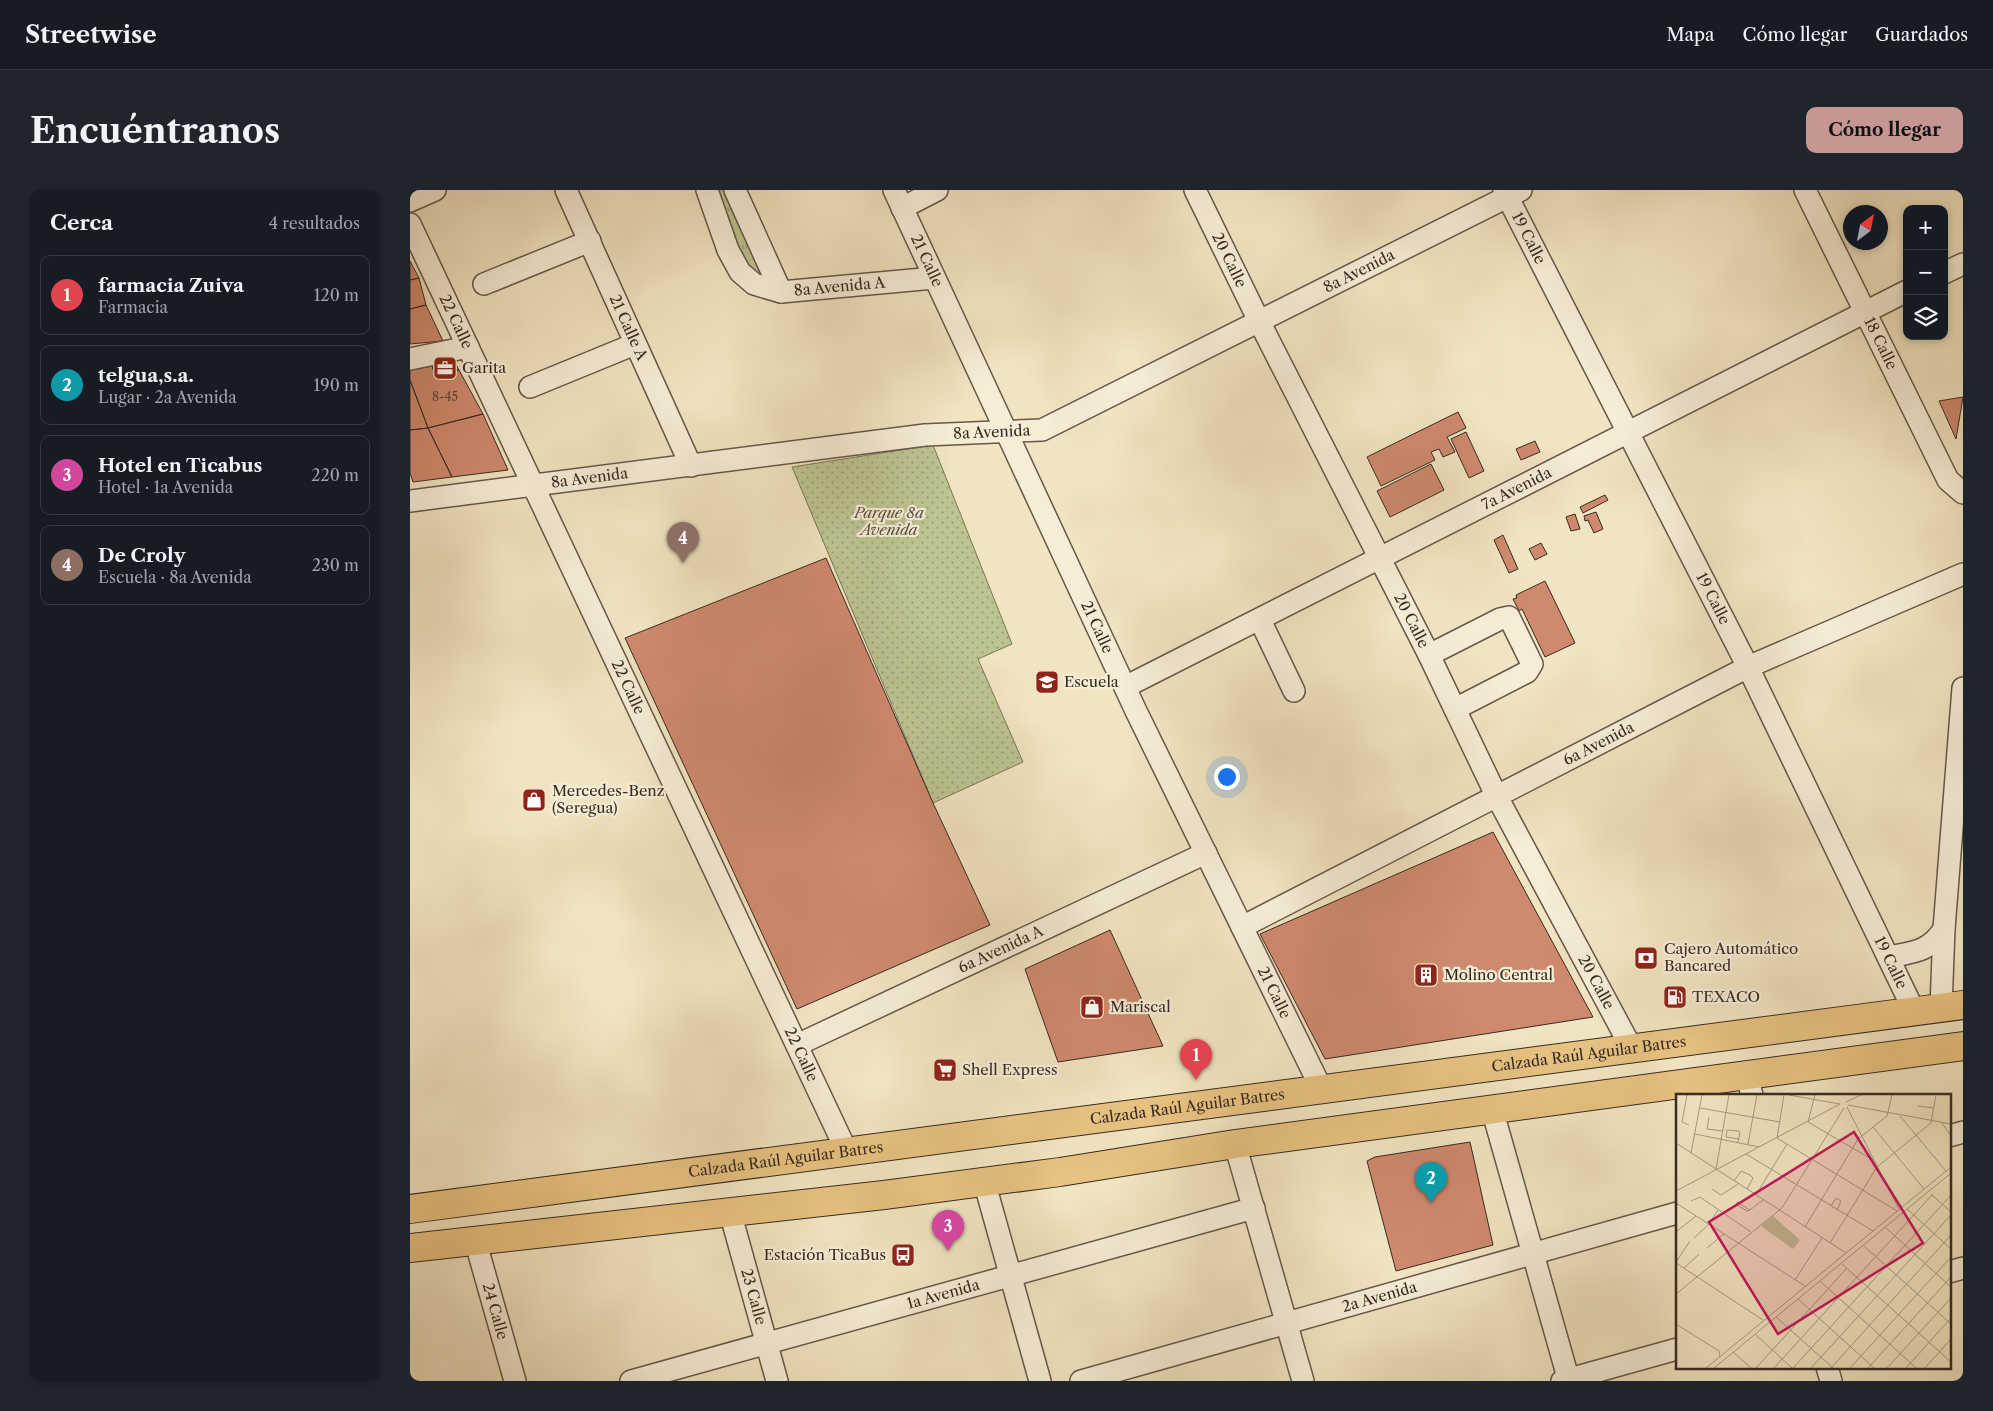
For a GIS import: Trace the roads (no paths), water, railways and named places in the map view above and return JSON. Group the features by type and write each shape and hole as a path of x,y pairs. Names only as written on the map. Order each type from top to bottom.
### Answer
{"highway":[{"name":"Calzada Raúl Aguilar Batres","path":"410,1209 1952,1006"},
{"path":"410,1248 884,1195 1060,1172 1235,1144 1492,1109 1749,1086 1963,1046"}],"street":[{"path":"410,201 435,190"},
{"name":"21 Calle A","path":"566,190 691,466"},
{"name":"8a Avenida A","path":"707,190 728,250 740,272 754,284 781,292 934,278"},
{"path":"735,190 781,292"},
{"path":"898,199 937,190"},
{"name":"20 Calle","path":"1195,190 1379,560 1456,709 1496,796 1632,1049"},
{"name":"18 Calle","path":"1805,190 1948,480 1963,493"},
{"name":"8a Avenida","path":"410,502 533,484 691,466 924,435 1042,430 1511,192"},
{"name":"19 Calle","path":"1511,192 1628,433 1748,666 1914,1011"},
{"name":"21 Calle","path":"898,199 1126,687 1321,1088"},
{"name":"22 Calle","path":"410,224 847,1152"},
{"path":"484,284 590,241"},
{"path":"1948,271 1963,264"},
{"name":"7a Avenida","path":"1126,687 1903,294"},
{"path":"530,386 635,344"},
{"path":"410,358 468,347"},
{"name":"6a Avenida","path":"1242,927 1748,666 1963,574"},
{"path":"1429,656 1500,619 1509,617 1532,664 1526,672 1456,709"},
{"path":"1260,620 1294,691"},
{"path":"1889,957 1918,951 1937,939 1944,929 1954,901 1963,688"},
{"name":"6a Avenida A","path":"797,1045 1206,854"},
{"path":"1944,929 1952,1006"},
{"path":"1492,1109 1567,1380 1676,1349"},
{"path":"1950,1136 1963,1132"},
{"path":"1235,1144 1303,1381"},
{"path":"984,1181 1040,1381"},
{"name":"1a Avenida","path":"631,1381 1254,1208"},
{"name":"23 Calle","path":"730,1212 778,1381"},
{"name":"2a Avenida","path":"1081,1381 1676,1213"},
{"name":"24 Calle","path":"475,1240 515,1381"},
{"path":"1950,1272 1963,1268"},
{"path":"1827,1368 1831,1381"}],"place":[{"name":"Garita","path":"445,368"},
{"name":"De Croly","path":"683,563"},
{"name":"Escuela","path":"1047,682"},
{"name":"Mercedes-Benz (Seregua)","path":"534,800"},
{"name":"Cajero Automático Bancared","path":"1646,958"},
{"name":"Molino Central","path":"1426,975"},
{"name":"TEXACO","path":"1675,997"},
{"name":"Mariscal","path":"1092,1007"},
{"name":"Shell Express","path":"945,1070"},
{"name":"farmacia Zuiva","path":"1196,1080"},
{"name":"telgua,s.a.","path":"1431,1203"},
{"name":"Hotel en Ticabus","path":"948,1251"},
{"name":"Estación TicaBus","path":"903,1255"}],"park label":[{"name":"Parque 8a Avenida","path":"889,522"}]}
